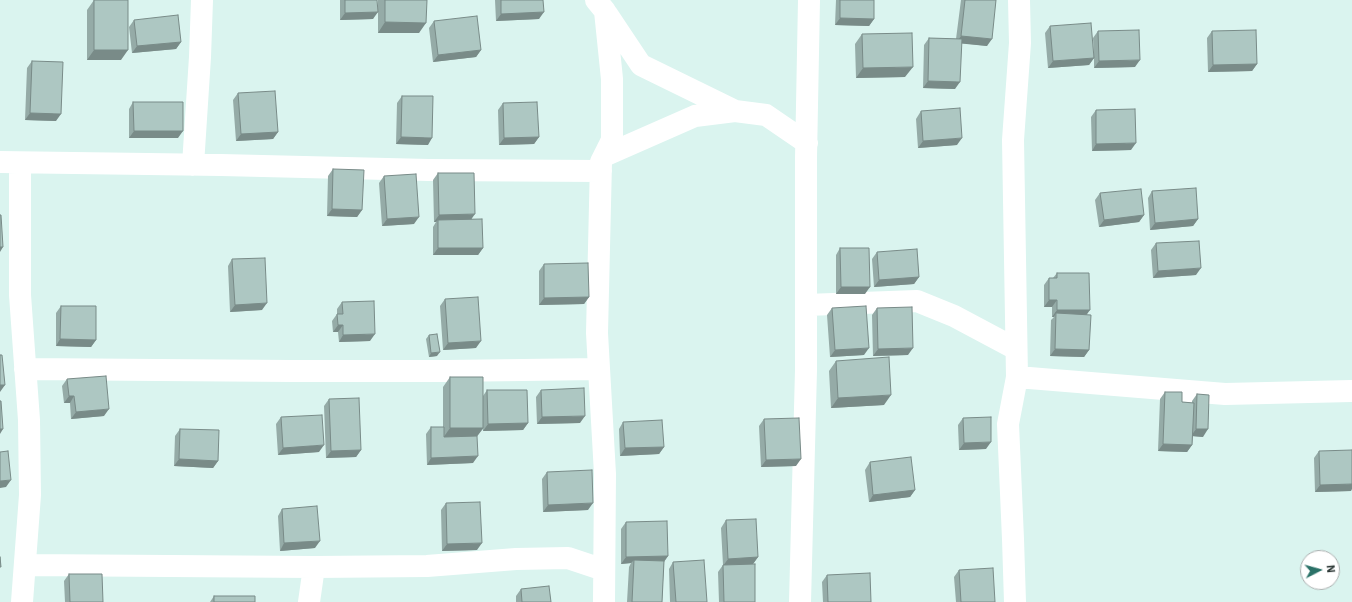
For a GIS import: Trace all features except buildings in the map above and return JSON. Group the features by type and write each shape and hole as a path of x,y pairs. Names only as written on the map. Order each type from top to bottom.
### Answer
{"street":[{"path":"193,165 202,0"},
{"path":"800,602 806,370 809,0"},
{"path":"1014,602 1008,424 1017,377 1013,140 1020,43 1020,0"},
{"path":"600,6 641,65 735,111"},
{"path":"600,6 612,79 612,140 603,164 597,333 605,474 604,602"},
{"path":"22,602 30,494 29,420 10,162 429,170 603,164 695,116 735,111 766,115 807,143"},
{"path":"806,305 917,301 954,316 1016,349"},
{"path":"25,369 346,371 599,369"},
{"path":"1017,377 1225,394 1352,391"},
{"path":"25,565 314,567 427,566 516,559 568,558 604,570"},
{"path":"309,602 314,567"}]}
